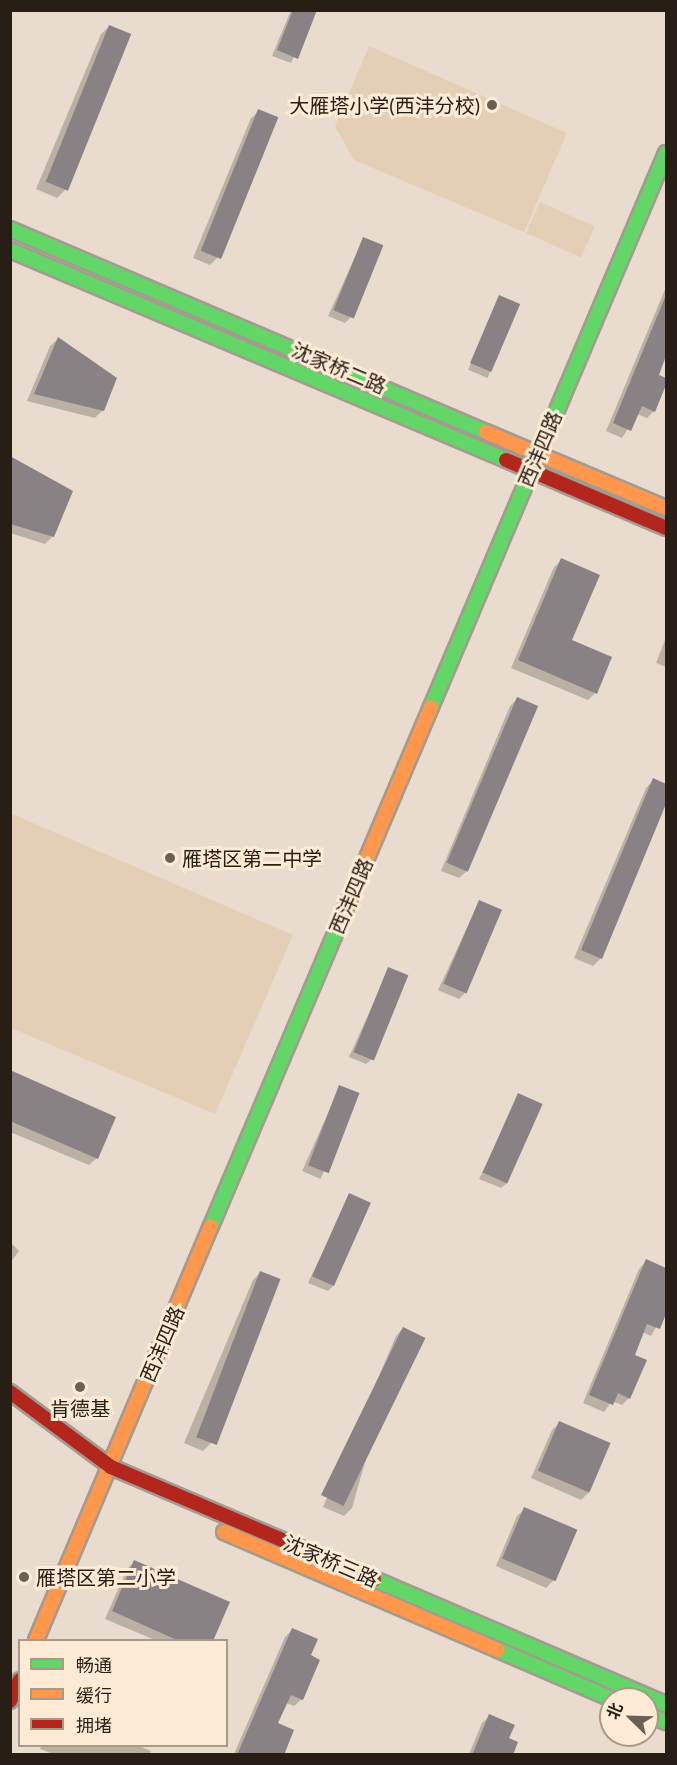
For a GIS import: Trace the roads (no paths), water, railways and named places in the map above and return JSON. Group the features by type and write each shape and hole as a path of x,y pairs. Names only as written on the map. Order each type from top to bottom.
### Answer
{"street":[{"name":"西沣四路","path":"37,1639 109,1483 111,1467 666,153"},
{"name":"沈家桥二路","path":"10,229 666,508"},
{"name":"沈家桥二路","path":"10,250 666,528"},
{"name":"沈家桥三路","path":"10,1392 111,1467 666,1704"},
{"path":"10,1411 109,1483"},
{"name":"沈家桥三路","path":"210,1526 599,1693"},
{"path":"10,1701 18,1684"}],"place":[{"name":"大雁塔小学(西沣分校)","path":"492,105"},
{"name":"雁塔区第二中学","path":"170,858"},
{"name":"肯德基","path":"80,1387"},
{"name":"雁塔区第二小学","path":"24,1577"}]}
